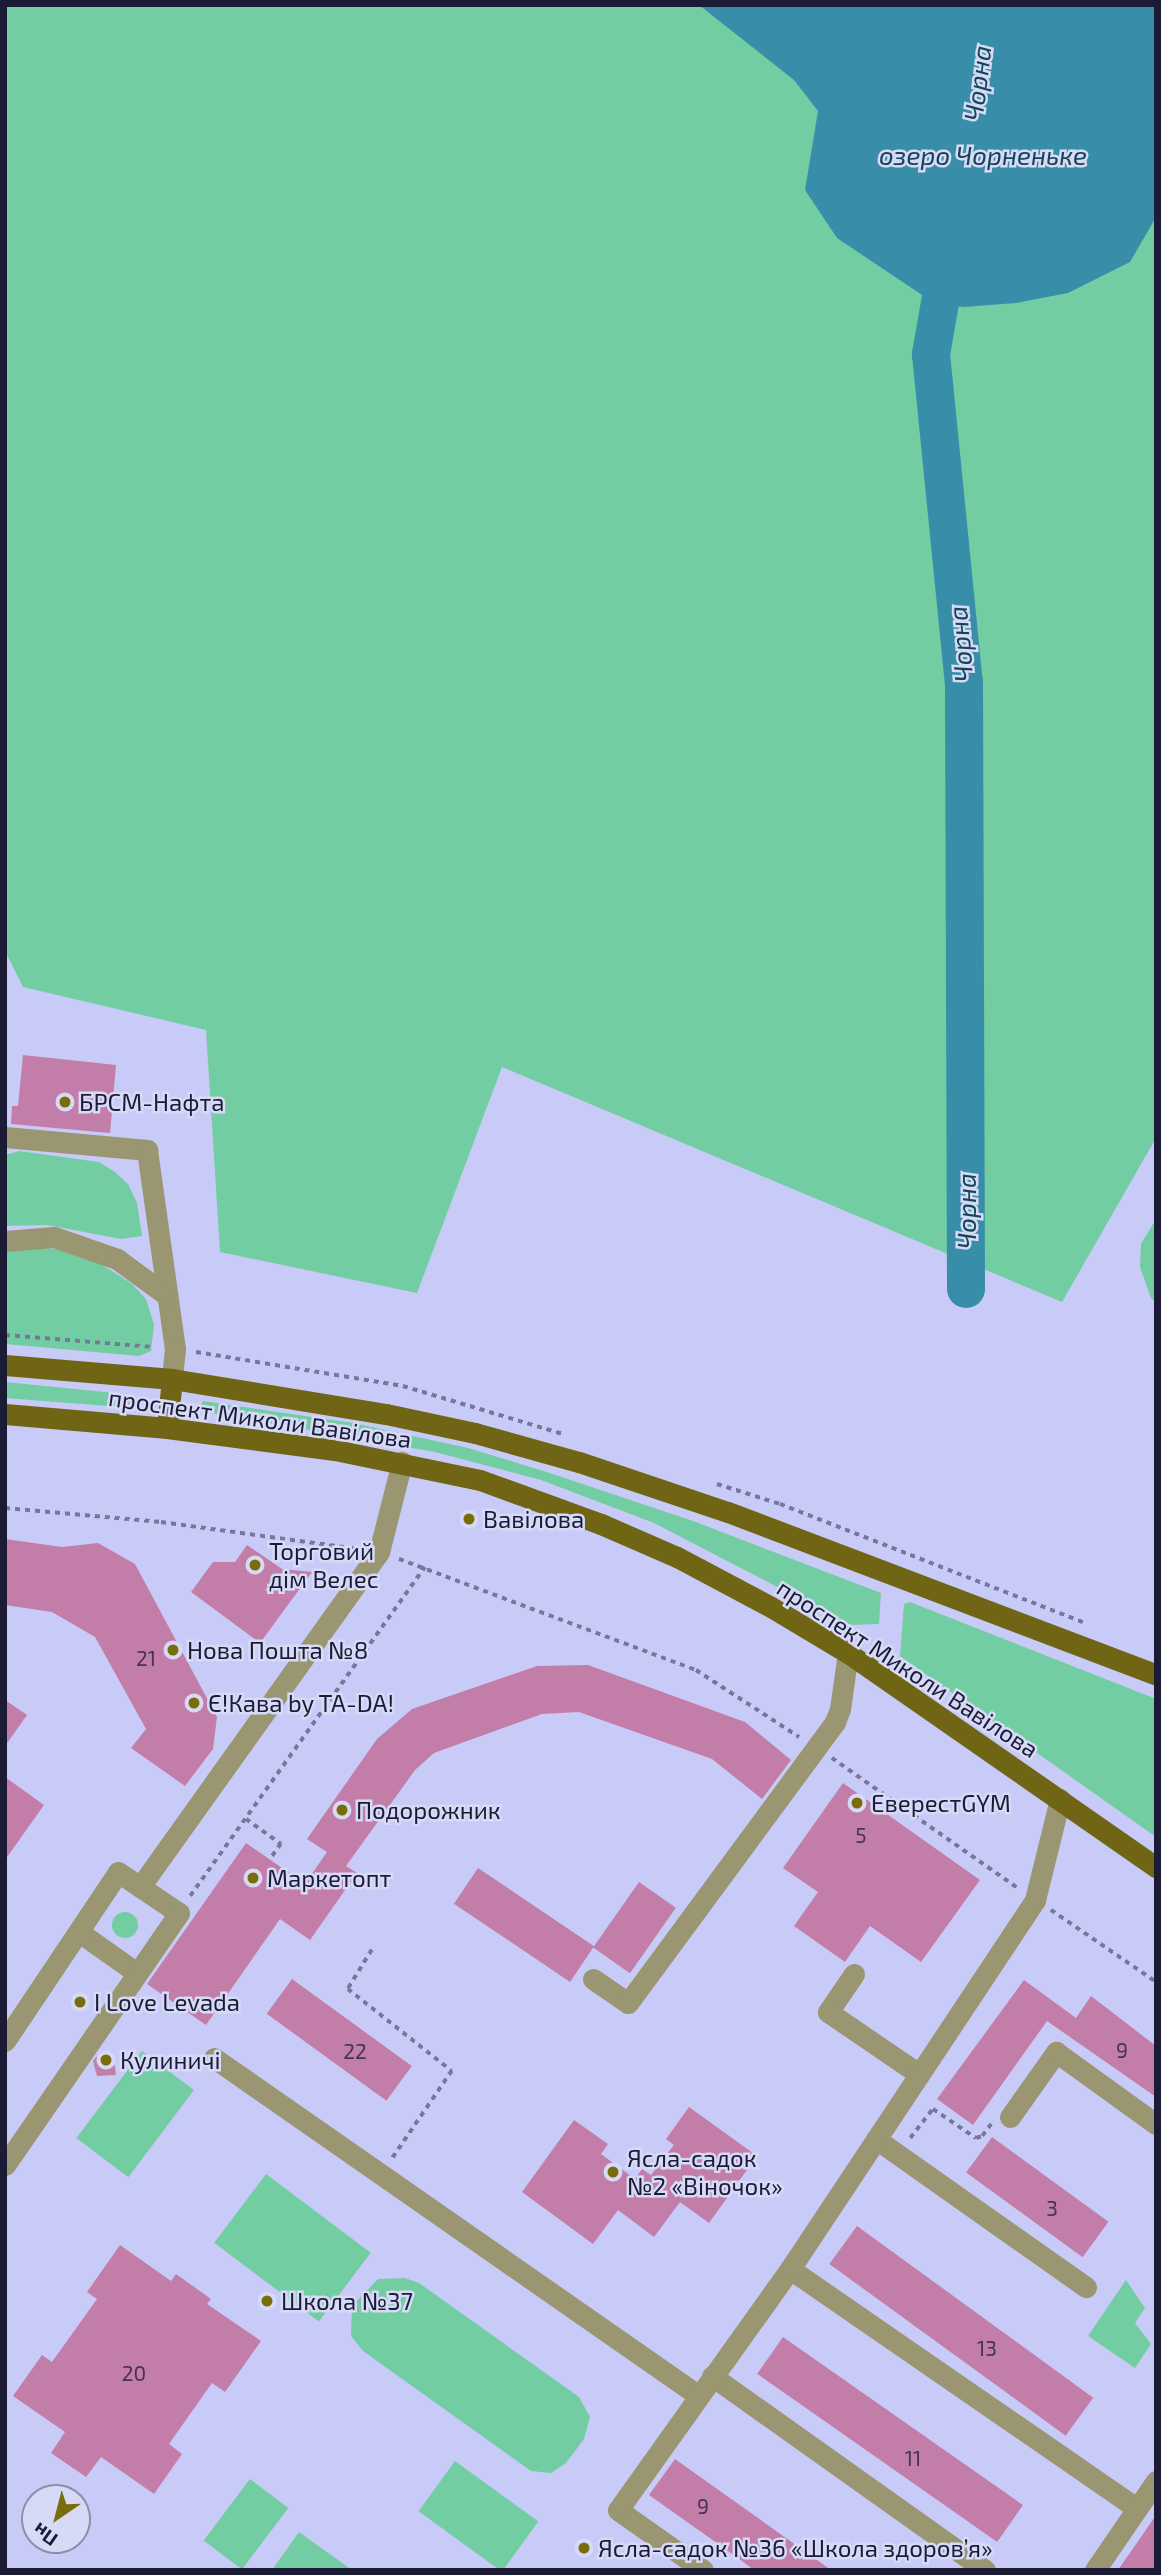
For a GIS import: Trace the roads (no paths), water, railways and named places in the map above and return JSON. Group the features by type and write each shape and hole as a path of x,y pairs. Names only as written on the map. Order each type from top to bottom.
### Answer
{"main road":[{"name":"проспект Миколи Вавілова","path":"5,1365 172,1379 444,1425 579,1462 728,1512 1156,1675"},
{"path":"167,1428 172,1379"},
{"name":"проспект Миколи Вавілова","path":"5,1414 167,1428 335,1450 402,1462 480,1480 601,1524 677,1557 771,1607 848,1653 1156,1867"}],"street":[{"path":"5,1137 147,1150 165,1294 175,1349 172,1379"},
{"path":"5,1241 54,1237 117,1259 165,1294"},
{"path":"140,1887 379,1552 402,1462"},
{"path":"593,1979 628,2003 818,1749 840,1709 848,1653"},
{"path":"703,2570 618,2510 790,2269 1035,1900 1060,1799"},
{"path":"5,2041 118,1872 178,1913 5,2165"},
{"path":"79,1932 137,1973"},
{"path":"854,1974 828,2012 919,2074"},
{"path":"1010,2117 1056,2052 1156,2124"},
{"path":"214,2058 699,2396"},
{"path":"876,2138 1086,2287"},
{"path":"790,2269 1137,2508"},
{"path":"712,2376 985,2570"},
{"path":"1095,2570 1156,2480"}],"water":[{"name":"озеро Чорненьке","path":"699,5 1156,5 1156,217 1130,262 1068,293 1016,303 964,307 934,303 837,238 805,190 818,111 794,80"}],"waterway":[{"name":"Чорна","path":"949,251 931,354 964,682 966,1289"}],"place":[{"name":"БРСМ-Нафта","path":"65,1102"},
{"name":"Вавілова","path":"469,1519"},
{"name":"Торговий дім Велес","path":"255,1565"},
{"name":"Нова Пошта №8","path":"173,1650"},
{"name":"Є!Кава by TA-DA!","path":"194,1703"},
{"name":"ЕверестGYM","path":"857,1803"},
{"name":"Подорожник","path":"342,1810"},
{"name":"Маркетопт","path":"253,1878"},
{"name":"I Love Levada","path":"80,2002"},
{"name":"Кулиничі","path":"106,2060"},
{"name":"Ясла-садок №2 «Віночок»","path":"613,2172"},
{"name":"Школа №37","path":"267,2301"},
{"name":"Ясла-садок №36 «Школа здоров’я»","path":"584,2548"}]}
